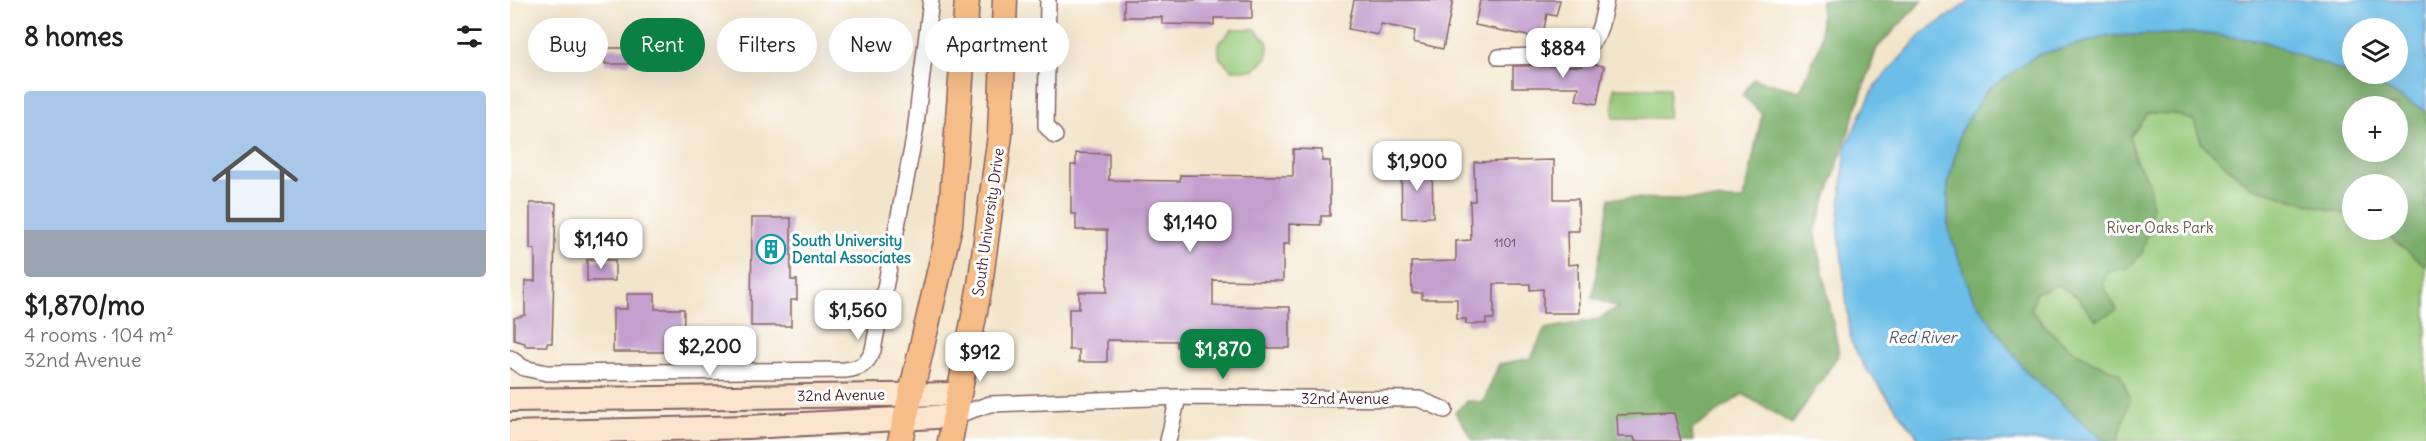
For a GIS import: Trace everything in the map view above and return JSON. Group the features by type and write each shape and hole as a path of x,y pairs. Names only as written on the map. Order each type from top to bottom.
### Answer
{"main road":[{"path":"902,430 950,225 967,0"},
{"name":"South University Drive","path":"950,441 980,285 1000,135 1005,0"},
{"name":"32nd Avenue","path":"510,400 911,394 957,405"},
{"name":"32nd Avenue","path":"510,433 736,427 902,430 957,405"}],"street":[{"path":"510,358 524,368 547,373 845,370 862,367 869,361 873,350 915,133 931,0"},
{"path":"1048,0 1046,126 1055,136"},
{"path":"1499,57 1571,53 1593,42 1600,26 1606,0"},
{"path":"1168,441 1178,397"},
{"name":"32nd Avenue","path":"957,405 1178,397 1419,399 1445,410"},
{"name":"32nd Avenue","path":"957,405 990,404"}],"green space":[{"path":"1821,0 1923,0 1877,48 1815,231 1839,354 1792,424 1743,394 1692,430 1693,441 1474,441 1455,412 1467,401 1483,402 1499,364 1531,358 1545,329 1599,319 1618,307 1592,298 1610,198 1744,200 1762,114 1742,95 1753,79 1800,91 1821,43"},
{"path":"1232,29 1255,29 1268,43 1267,57 1254,70 1232,70 1219,57 1219,43"},
{"path":"2199,33 2263,41 2342,71 2342,84 2375,84 2398,96 2342,96 2342,162 2408,162 2408,101 2426,111 2426,266 2394,240 2408,240 2408,174 2342,174 2342,213 2250,187 2202,144 2194,121 2175,114 2148,113 2130,137 2135,159 2149,182 2152,208 2149,228 2142,253 2128,268 2107,271 2103,285 2117,310 2096,320 2076,296 2058,285 2036,293 2031,310 2060,341 2071,349 2093,362 2120,373 2130,399 2118,441 2104,441 2026,372 1972,296 1948,229 1948,183 1961,130 1986,91 2037,55 2109,36"},
{"name":"River Oaks Park","path":"2109,36 2363,96 2342,96 2342,162 2408,162 2408,107 2426,111 2426,441 2104,441 1948,183"},
{"path":"1614,88 1669,88 1668,118 1613,118"}],"water":[{"name":"Red River","path":"1972,0 2426,0 2426,111 2408,101 2408,96 2398,96 2375,84 2408,84 2408,18 2342,18 2342,71 2263,41 2199,33 2109,36 2037,55 1986,91 1961,130 1948,183 1948,229 1972,296 2026,372 2104,441 1921,441 1864,366 1851,341 1838,225 1846,146 1875,86 1923,33"}],"building":[{"path":"1124,0 1252,0 1252,18 1214,18 1214,25 1162,24 1162,17 1124,17"},
{"path":"1354,0 1453,0 1443,49 1413,42 1415,31 1381,24 1378,35 1348,29"},
{"path":"1480,0 1560,0 1556,16 1547,14 1542,39 1475,25"},
{"path":"608,48 620,48 620,64 608,64"},
{"path":"1583,62 1604,66 1597,104 1576,100 1579,87 1513,87 1513,66 1582,66"},
{"path":"1293,149 1322,150 1322,161 1330,161 1330,216 1321,216 1321,225 1289,224 1289,244 1283,244 1283,281 1213,280 1213,306 1290,307 1290,348 1177,347 1177,341 1107,340 1107,362 1079,362 1079,350 1069,350 1069,309 1079,309 1079,292 1107,292 1107,230 1076,230 1076,214 1071,214 1071,165 1076,165 1076,153 1109,154 1109,180 1180,181 1180,175 1293,176"},
{"path":"1554,160 1554,199 1578,199 1579,231 1567,231 1568,265 1578,264 1579,313 1543,313 1543,289 1530,290 1530,284 1494,284 1494,319 1486,319 1486,324 1466,324 1466,319 1457,319 1457,299 1422,299 1422,293 1412,293 1411,262 1456,261 1456,241 1471,240 1470,201 1475,201 1474,162"},
{"path":"1401,167 1432,167 1433,217 1402,218"},
{"path":"530,203 556,203 552,343 547,343 547,346 525,346 525,343 514,340 514,318 525,315 525,281 535,281 535,249 530,249"},
{"name":"South University Dental Associates","path":"752,218 791,218 791,280 797,280 797,300 791,300 791,326 751,326"},
{"path":"587,260 615,260 615,281 587,281"},
{"path":"627,294 655,294 655,309 684,309 683,352 613,352 613,309 627,309"},
{"path":"1674,413 1681,441 1635,441 1634,437 1618,437 1617,415"}],"place":[{"name":"South University Dental Associates","path":"771,249"}]}
